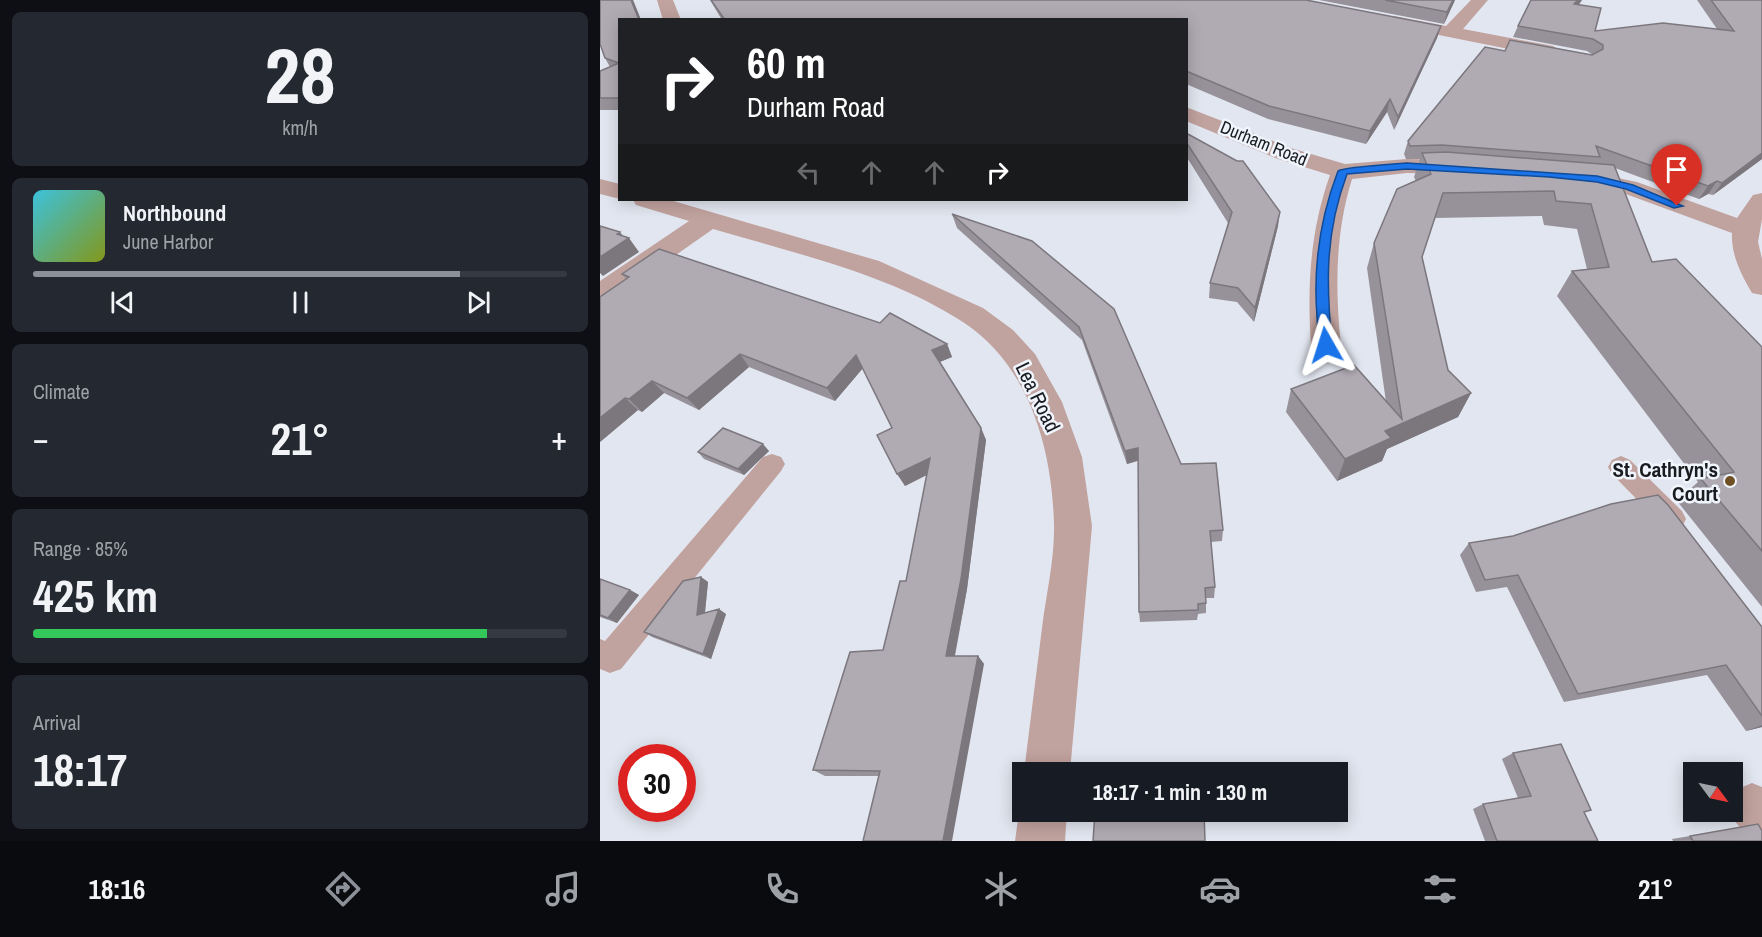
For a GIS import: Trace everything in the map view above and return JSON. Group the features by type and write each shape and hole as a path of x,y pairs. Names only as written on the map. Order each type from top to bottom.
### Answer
{"street":[{"path":"665,0 671,18"},
{"path":"1450,32 1480,0"},
{"path":"1372,17 1575,57"},
{"name":"Durham Road","path":"1188,114 1286,154 1343,171 1359,172 1407,166 1486,168"},
{"path":"1326,345 1321,293 1322,256 1331,203 1343,171"},
{"path":"1561,175 1629,187 1744,229"},
{"path":"600,186 618,191"},
{"path":"1762,200 1744,229 1746,254 1762,286"},
{"name":"Lea Road","path":"648,201 869,267 930,293 973,315 1002,337 1024,363 1046,402 1065,457 1073,526 1048,762"},
{"path":"600,294 710,219"},
{"path":"1040,841 1042,822"}],"lane":[{"path":"600,654 610,658 772,464"},
{"path":"1621,467 1664,508 1686,536"}],"building":[{"path":"600,0 631,0 638,18 618,18 618,63 605,58 600,44"},
{"path":"711,0 1306,0 1441,26 1398,117 1390,99 1370,131 1269,106 1188,72 1188,18 724,18"},
{"path":"1385,0 1453,0 1447,12"},
{"path":"1531,0 1578,0 1574,4 1601,8 1595,31 1663,23 1734,31 1711,0 1762,0 1762,153 1722,183 1717,181 1708,186 1596,146 1600,157 1442,145 1410,146 1408,141 1485,47 1505,51 1510,40 1592,55 1603,49 1603,45 1593,39 1518,26"},
{"path":"618,63 618,98 600,98 600,71"},
{"path":"1188,134 1237,161 1243,161 1280,212 1255,308 1238,288 1210,283 1232,212 1188,145"},
{"path":"1446,152 1614,165 1652,262 1676,259 1762,347 1762,551 1701,479 1734,472 1572,271 1609,267 1591,204 1556,201 1554,191 1443,193 1422,257 1448,370 1471,393 1385,431 1391,438 1345,459 1291,389 1354,365 1402,419 1374,243 1397,189 1431,174 1422,153"},
{"path":"952,214 1032,241 1114,309 1181,464 1216,463 1223,530 1210,531 1215,587 1205,588 1206,603 1198,604 1198,610 1139,612 1138,448 1125,451 1079,327"},
{"path":"600,226 620,232 617,234 629,238 600,257"},
{"path":"659,249 880,323 890,313 947,344 932,350 981,428 961,579 946,656 978,656 943,841 863,841 880,771 813,770 850,652 883,650 900,581 906,581 930,458 897,474 877,435 892,428 856,355 827,388 740,354 687,398 652,381 629,399 625,398 600,418 600,297 629,277 622,274"},
{"path":"723,428 763,444 738,469 698,452"},
{"path":"1658,495 1762,627 1762,716 1726,665 1578,694 1518,575 1485,580 1469,543 1513,536 1611,504"},
{"path":"701,577 697,615 719,609 703,654 644,632 683,581"},
{"path":"600,579 630,590 608,618 600,615"},
{"path":"1561,744 1591,810 1584,812 1598,841 1497,841 1483,804 1531,796 1513,753"},
{"path":"1094,822 1204,822 1205,841 1093,841"},
{"path":"1758,824 1762,831 1762,841 1693,841 1690,836"}],"place":[{"name":"St. Cathryn's Court","path":"1730,481"}],"route":[{"path":"1326,345 1321,293 1322,256 1331,203 1343,171 1359,172 1407,166 1486,168 1597,179 1629,187 1677,206"}]}
